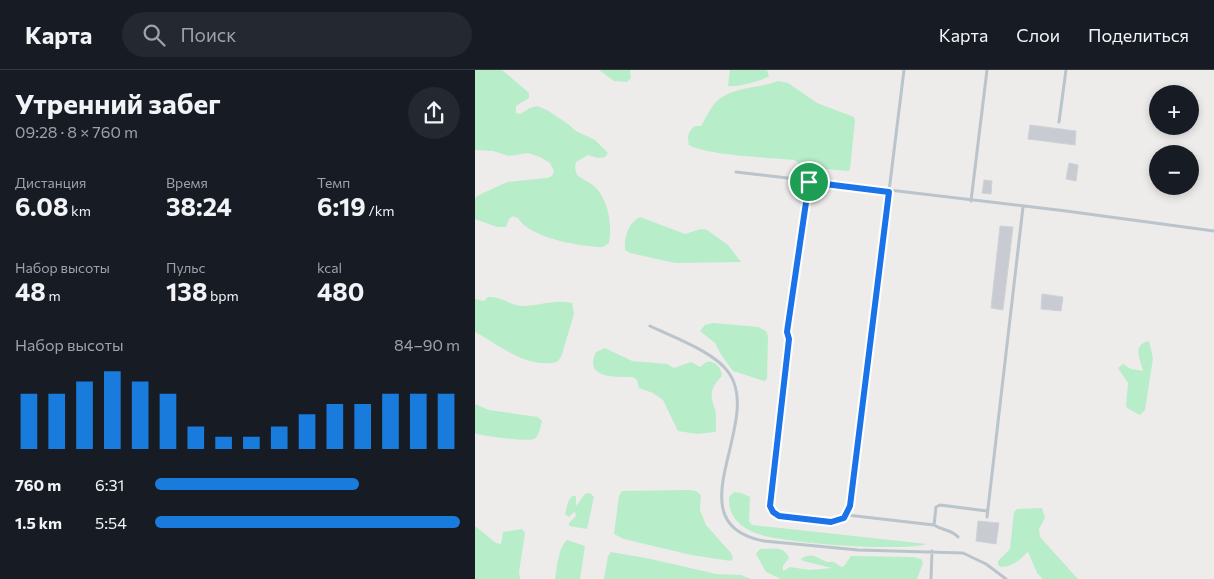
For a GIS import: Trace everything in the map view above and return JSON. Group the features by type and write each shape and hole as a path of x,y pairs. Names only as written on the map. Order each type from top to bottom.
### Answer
{"lane":[{"path":"847,515 850,506 904,70"},
{"path":"971,201 987,70"},
{"path":"1059,122 1066,70"},
{"path":"736,172 1214,231"},
{"path":"809,182 787,332 789,339 770,506 773,512 779,516 835,522 847,515 934,525 941,529 952,530 958,537"},
{"path":"987,516 1023,207"},
{"path":"650,326 717,360 729,372 734,381 738,399 737,414 723,482 721,504 726,518 736,530 753,539 764,541 858,550 953,551 973,556 1006,579"},
{"path":"934,525 936,508 940,505 987,511"},
{"path":"931,579 932,551"}],"green space":[{"path":"475,70 502,70 529,93 529,98 516,106 516,113 520,114 537,106 547,110 576,131 595,140 608,153 605,157 598,158 588,155 576,162 575,168 577,175 595,187 604,201 610,222 609,243 603,247 593,247 556,240 533,231 513,216 509,219 506,227 497,227 475,219 475,198 479,195 507,182 547,178 552,176 554,171 550,163 528,153 509,156 493,151 475,150"},
{"path":"599,70 630,70 631,78 627,82 614,81"},
{"path":"730,70 767,70 769,76 762,80 728,86"},
{"path":"778,81 788,83 817,103 854,117 850,169 848,171 804,167 794,160 723,154 689,145 689,132 695,126 701,126 718,100 739,90"},
{"path":"640,217 685,234 701,229 707,230 728,245 741,262 675,263 630,253 625,250 626,235 632,223"},
{"path":"488,297 498,298 523,306 553,302 572,303 574,314 561,357 557,362 535,362 524,359 475,332 475,299 484,301"},
{"path":"713,323 758,327 766,331 768,336 767,378 765,381 733,371 715,343 700,331 705,325"},
{"path":"1149,341 1153,358 1145,410 1140,415 1127,408 1128,383 1118,368 1123,364 1131,369 1143,371 1139,358 1139,349 1143,343"},
{"path":"605,348 632,361 667,364 674,368 691,362 700,367 707,362 713,362 722,373 712,391 716,414 715,432 697,434 678,431 663,400 653,393 639,388 637,380 633,377 603,375 598,372 594,367 593,361 596,352"},
{"path":"475,404 489,410 538,417 542,421 536,438 523,440 475,433"},
{"path":"622,491 696,491 701,495 700,510 706,525 731,553 733,557 731,561 691,555 624,539 614,534 619,496"},
{"path":"734,492 750,497 749,521 752,525 927,544 867,547 811,543 766,536 742,526 732,514 729,497"},
{"path":"590,493 594,497 587,529 569,526 569,523 576,516 575,511 569,517 565,514 568,502 572,496 576,496 576,506 585,494"},
{"path":"1042,508 1045,518 1039,529 1040,537 1078,579 1043,579 1037,573 1028,552 1012,564 1005,567 998,565 998,561 1010,549 1014,512 1017,509"},
{"path":"475,526 496,543 501,544 503,532 522,529 525,533 519,572 520,579 475,579"},
{"path":"567,540 585,546 580,579 555,579 560,553"},
{"path":"760,549 781,549 784,551 789,558 783,566 783,571 790,567 810,570 832,568 801,559 809,556 815,556 827,562 834,562 841,567 844,566 851,556 913,557 921,559 923,563 917,579 781,579 766,572 756,554"},
{"path":"611,552 716,574 741,575 751,579 604,579 608,556"}],"building":[{"path":"1030,125 1076,131 1075,145 1028,139"},
{"path":"1069,163 1078,165 1076,181 1066,179"},
{"path":"984,180 992,181 991,194 982,193"},
{"path":"1000,226 1013,227 1003,310 991,308"},
{"path":"1042,294 1063,297 1061,311 1041,309"},
{"path":"978,521 999,523 996,544 976,541"}],"route":[{"path":"809,182 889,192 850,506 847,515 835,522 779,516 773,512 769,502 789,339 787,332 793,280 797,272 809,182"}]}
